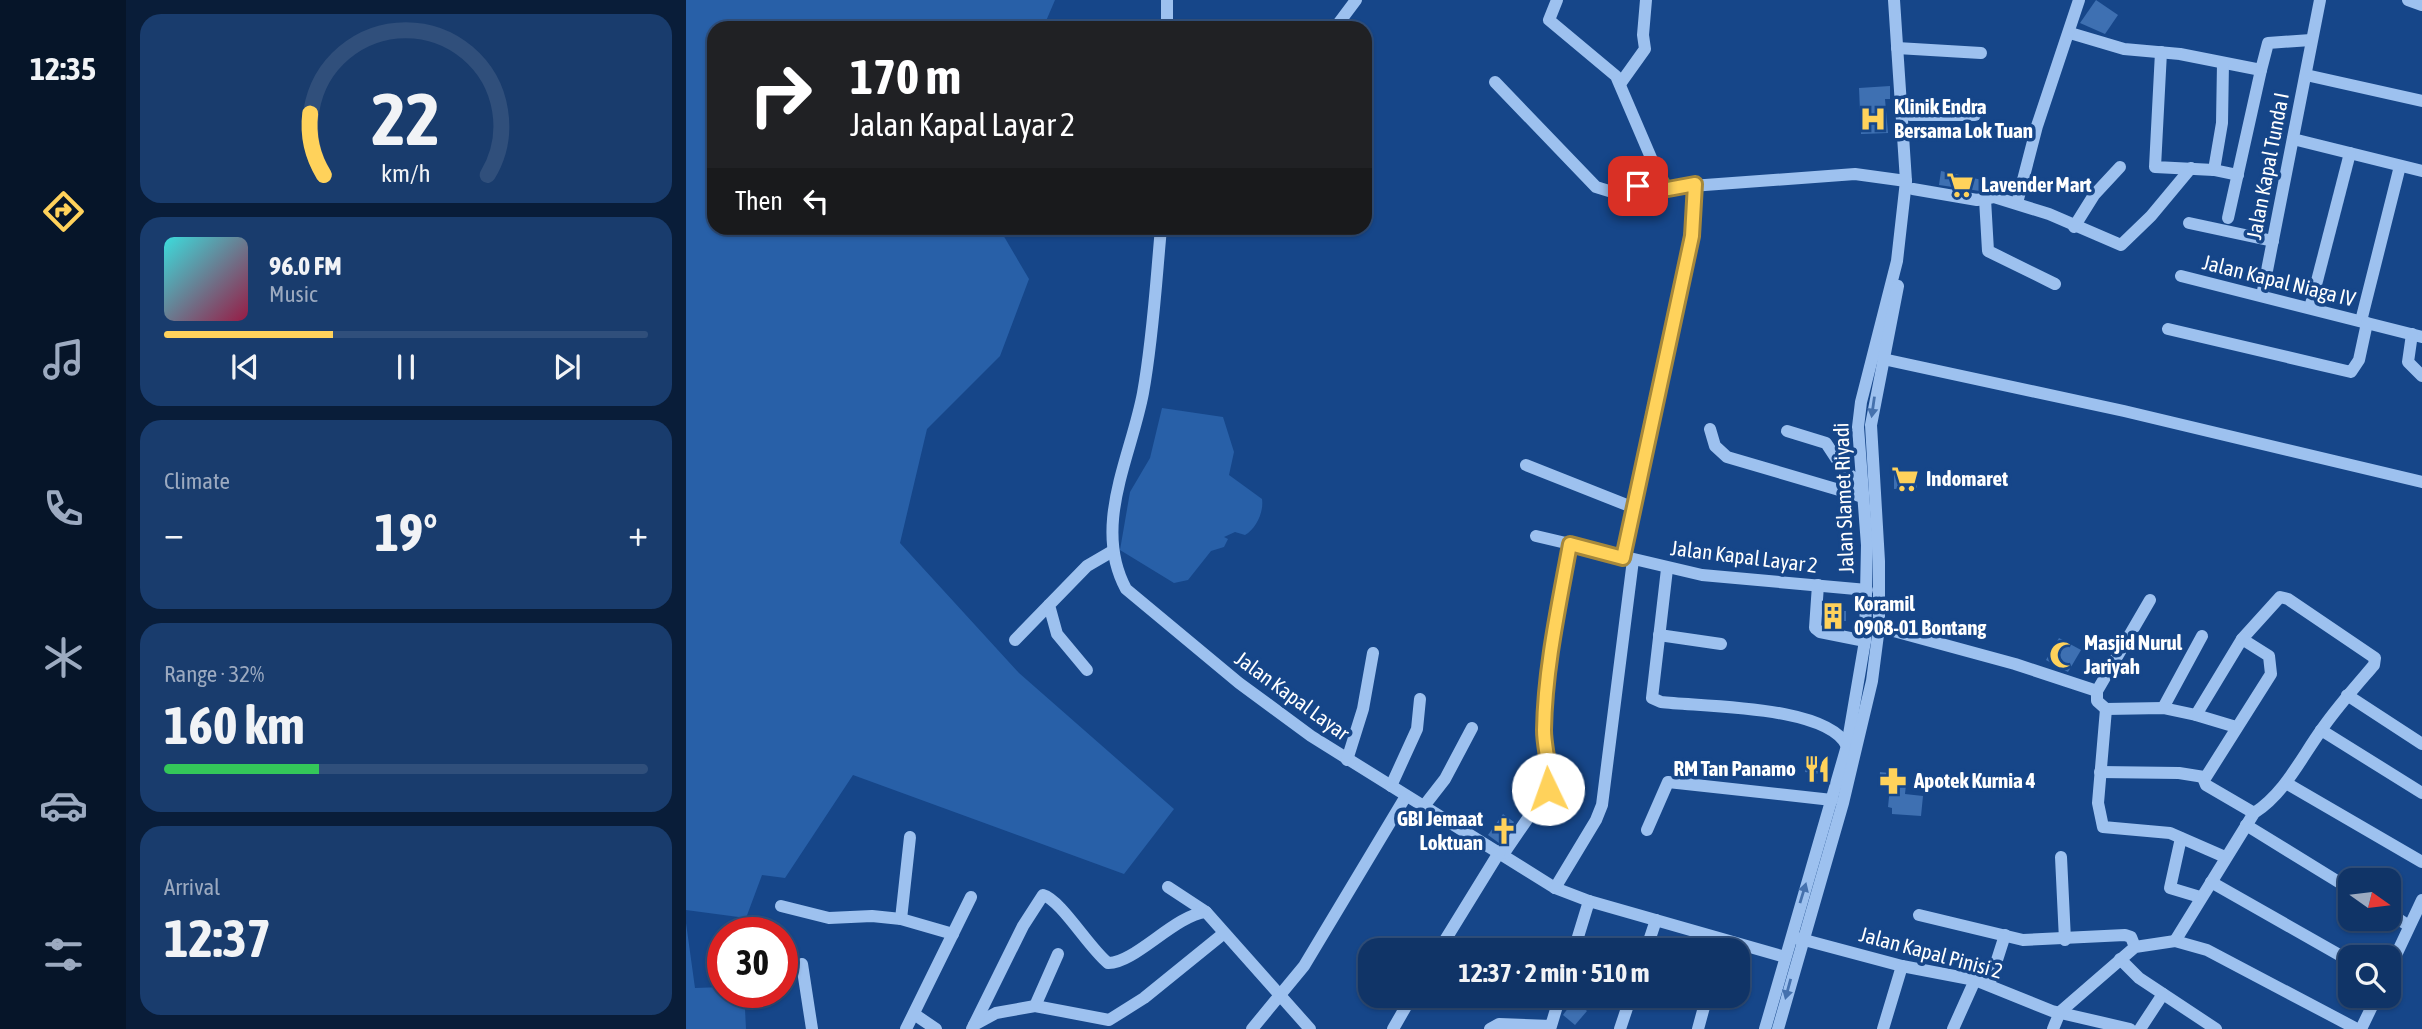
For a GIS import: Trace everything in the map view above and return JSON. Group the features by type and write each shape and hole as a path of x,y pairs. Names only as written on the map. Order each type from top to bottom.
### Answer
{"street":[{"path":"1167,0 1167,21"},
{"path":"1340,21 1356,0"},
{"path":"1557,0 1549,20 1611,70 1620,84 1664,188 1855,174 1977,200 1994,197 2017,203 2118,245 2126,244 2191,168"},
{"path":"1620,84 1645,49 1643,35 1646,0"},
{"name":"Jalan Slamet Riyadi","path":"1778,1029 1796,938 1879,627 1878,520 1870,448 1873,403 1904,260 1910,185 1910,115 1894,0"},
{"name":"Jalan Slamet Riyadi","path":"1765,1029 1785,957 1796,938 1855,757 1866,680 1867,590 1858,427 1861,402 1897,261 1910,185 1901,48 1902,0"},
{"path":"2017,203 2038,125 2079,0"},
{"name":"Jalan Kapal Tunda I","path":"2262,296 2320,0"},
{"path":"2408,0 2422,5"},
{"path":"2070,33 2124,49 2161,52 2261,70"},
{"path":"2228,218 2268,43 2311,42"},
{"path":"1901,48 1981,53"},
{"path":"2161,52 2155,164 2159,168 2214,170 2238,175"},
{"path":"2214,170 2222,123 2224,63"},
{"path":"2306,75 2422,101"},
{"path":"1495,82 1595,187 1609,191 1660,181"},
{"path":"1910,115 1975,115"},
{"path":"2293,139 2422,171"},
{"path":"2310,308 2350,153"},
{"path":"2168,329 2351,372 2358,360 2364,322 2400,166"},
{"path":"2074,227 2094,195 2120,167"},
{"path":"1555,888 1597,820 1602,805 1632,507 1692,236 1695,184"},
{"path":"1985,199 1989,251 2055,284"},
{"path":"2189,222 2273,241"},
{"name":"Jalan Kapal Layar","path":"1160,235 1143,390 1121,469 1111,552 1114,568 1125,589 1280,715 1347,760 1502,852 1555,888 1705,938"},
{"name":"Jalan Kapal Niaga IV","path":"2181,276 2417,335"},
{"path":"2417,335 2409,362 2422,376"},
{"path":"1883,359 2124,411 2422,482"},
{"path":"1710,429 1714,446 1727,457 1861,496"},
{"path":"1787,431 1826,443 1845,472 1854,478 1861,496"},
{"path":"1526,465 1632,507"},
{"name":"Jalan Kapal Layar 2","path":"1536,536 1667,569 1867,590"},
{"path":"1447,938 1502,852 1548,789 1550,779 1544,731 1554,641 1570,544"},
{"path":"1015,640 1087,566 1111,552"},
{"path":"1667,569 1652,698 1656,701 1769,711 1822,724 1847,746"},
{"path":"1818,585 1815,628 1820,632 1865,641"},
{"path":"2175,941 2254,813 2269,803 2286,783 2347,695 2374,665 2375,658 2288,599 2276,599 2242,639 2196,715"},
{"path":"2150,600 2097,691 2097,701 2106,709 2163,709 2236,727"},
{"path":"1049,605 1057,634 1087,670"},
{"path":"1879,627 2015,664 2097,691"},
{"path":"1659,635 1721,644"},
{"path":"2163,709 2202,636"},
{"path":"2242,639 2269,656 2272,665 2269,679 2204,777 2206,785 2254,813"},
{"path":"1347,760 1363,709 1373,653"},
{"path":"2347,695 2422,744"},
{"path":"1391,786 1417,729 1420,699"},
{"path":"2106,709 2098,803 2103,827 2114,830 2160,831 2225,857"},
{"path":"1424,806 1444,779 1472,728"},
{"path":"2321,730 2422,793"},
{"path":"2100,772 2179,773 2204,777"},
{"path":"1647,830 1668,782 1832,800"},
{"path":"2286,783 2422,862"},
{"path":"1252,1029 1304,966 1406,796"},
{"path":"2246,825 2338,882"},
{"path":"901,919 910,837"},
{"path":"2181,838 2170,888 2200,897"},
{"path":"2061,857 2065,940"},
{"path":"2211,882 2338,954"},
{"path":"1168,887 1206,912 1223,934 1282,994 1310,1029"},
{"path":"973,1027 1023,926 1043,895 1059,904 1070,922 1108,963 1121,961 1159,935 1206,912"},
{"path":"906,1029 971,897"},
{"path":"2400,945 2422,900"},
{"path":"1578,938 1589,901"},
{"path":"781,906 829,918 872,916 901,919 953,934"},
{"path":"1919,915 2032,940 2125,935 2131,937 2135,947"},
{"path":"1650,938 1657,920"},
{"path":"2401,921 2409,926"},
{"path":"973,1027 996,1013 1035,1006 1109,1020 1144,998 1223,934"},
{"path":"1989,985 2005,935"},
{"name":"Jalan Kapal Pinisi 2","path":"1796,938 1902,966 1975,980 2060,1012 2130,1029"},
{"path":"2053,1029 2060,1012 2135,947 2175,941 2207,950 2359,1029 2370,1008"},
{"name":"Jalan Kapal Layar","path":"1750,950 1785,957"},
{"path":"1035,1006 1058,954"},
{"path":"2120,959 2139,978 2206,1027"},
{"path":"802,964 812,1029"},
{"path":"1882,1029 1902,966"},
{"path":"1953,1029 1975,980"},
{"path":"2140,1029 2163,994"},
{"path":"1393,1029 1405,1008"},
{"path":"1490,1029 1499,1024 1550,1027 1556,1008"},
{"path":"1620,1029 1627,1008"},
{"path":"1698,1029 1704,1008"},
{"path":"914,1014 936,1029"}],"shaded area":[{"path":"686,0 1055,0 1046,21 707,21 707,235 1003,235 1029,279 1000,356 927,429 900,543 1019,673 1174,809 1124,874 853,775 785,878 762,875 746,917 686,910"},
{"path":"1162,408 1223,417 1234,452 1229,475 1262,499 1260,515 1249,532 1245,535 1235,532 1224,537 1228,539 1224,547 1211,551 1188,580 1174,583 1120,550 1130,492 1150,458"},
{"path":"686,923 695,988 707,988 707,1008 750,1008 745,1009 746,1029 686,1029"}],"building":[{"path":"2096,0 2118,15 2105,34 2080,23"},
{"path":"1890,86 1890,99 1885,99 1888,133 1861,134 1859,88"},
{"name":"Lavender Mart","path":"1941,171 1982,180 1980,191 1939,185"},
{"name":"Indomaret","path":"1916,470 1917,488 1894,489 1894,471"},
{"name":"Koramil 0908-01 Bontang","path":"1826,601 1841,602 1840,611 1846,611 1846,621 1839,621 1839,627 1824,624"},
{"name":"Masjid Nurul Jariyah","path":"2059,638 2081,650 2068,672 2046,660"},
{"name":"RM Tan Panamo","path":"1807,762 1828,765 1827,775 1805,772"},
{"path":"1880,772 1907,775 1905,794 1923,796 1921,816 1892,814 1892,808 1888,807 1890,787 1879,786"},
{"name":"GBI Jemaat Loktuan","path":"1503,814 1514,822 1499,843 1488,835"},
{"path":"1568,1008 1583,1008 1587,1011 1575,1025 1563,1015"}],"place":[{"name":"Klinik Endra Bersama Lok Tuan","path":"1873,119"},
{"name":"Lavender Mart","path":"1960,185"},
{"name":"Indomaret","path":"1905,479"},
{"name":"Koramil 0908-01 Bontang","path":"1833,616"},
{"name":"Masjid Nurul Jariyah","path":"2063,655"},
{"name":"RM Tan Panamo","path":"1817,769"},
{"name":"Apotek Kurnia 4","path":"1893,781"},
{"name":"GBI Jemaat Loktuan","path":"1504,831"}],"route":[{"path":"1548,789 1550,779 1544,731 1554,641 1570,544 1623,558 1659,379 1692,236 1695,184 1668,189 1661,186 1660,181 1638,186"}]}
